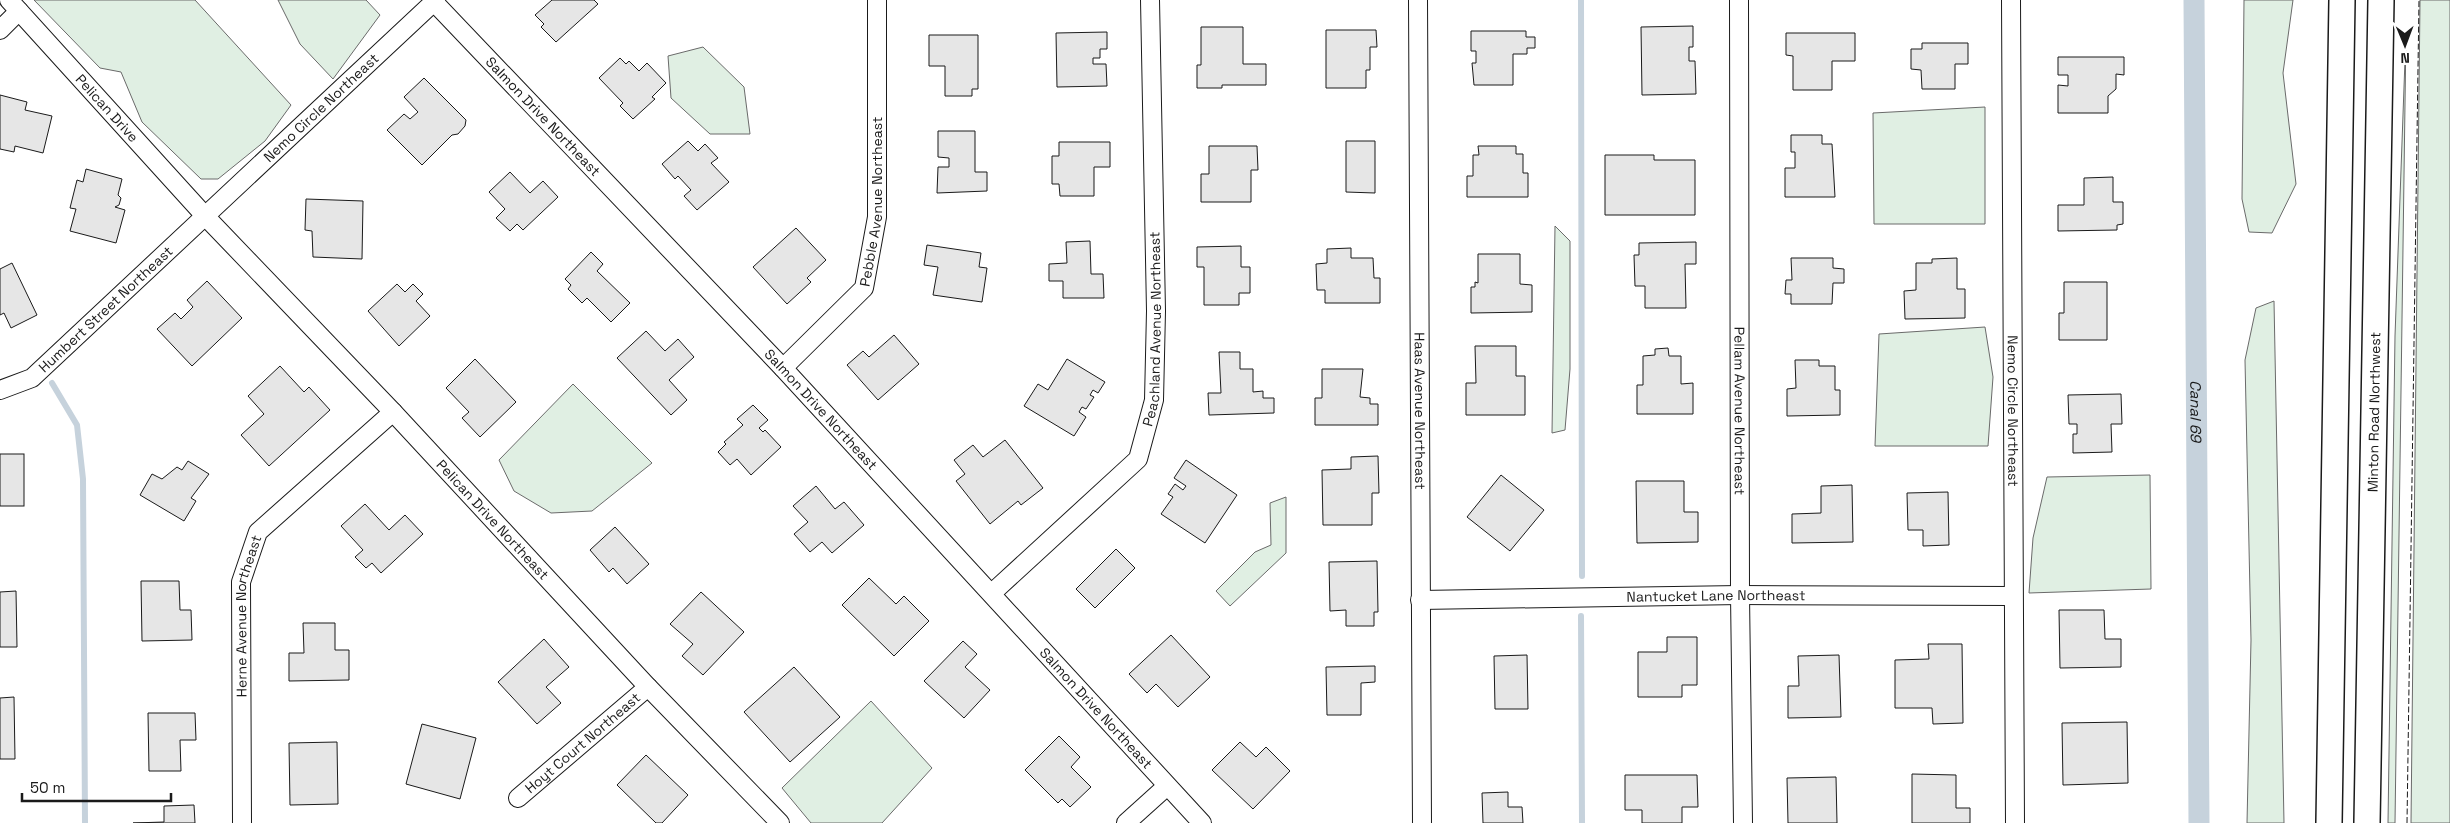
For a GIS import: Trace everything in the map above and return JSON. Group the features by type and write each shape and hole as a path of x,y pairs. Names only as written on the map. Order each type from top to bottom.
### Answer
{"main road":[{"path":"2329,823 2342,0"},
{"name":"Minton Road Northwest","path":"2367,823 2381,0"}],"street":[{"name":"Pebble Avenue Northeast","path":"783,368 864,288 877,218 876,0"},
{"name":"Peachland Avenue Northeast","path":"992,593 1138,459 1154,400 1156,311 1150,0"},
{"name":"Haas Avenue Northeast","path":"1418,0 1422,823"},
{"name":"Pellam Avenue Northeast","path":"1739,0 1740,595 1743,823"},
{"name":"Nemo Circle Northeast","path":"2010,0 2015,823"},
{"name":"Salmon Drive Northeast","path":"435,1 783,368 1202,823"},
{"name":"Nemo Circle Northeast","path":"206,217 435,1"},
{"name":"Pelican Drive","path":"14,6 206,217"},
{"path":"0,30 14,6"},
{"name":"Humbert Street Northeast","path":"0,390 32,378 206,217"},
{"name":"Pelican Drive Northeast","path":"206,217 393,412 648,687 780,823"},
{"name":"Herne Avenue Northeast","path":"242,823 241,582 258,532 393,412"},
{"name":"Nantucket Lane Northeast","path":"1420,600 1740,595 2013,596"},
{"name":"Hoyt Court Northeast","path":"518,798 648,687"},
{"path":"1126,823 1167,786"}],"green space":[{"path":"34,0 195,0 291,105 265,141 218,179 201,179 142,122 121,72 100,68"},
{"path":"278,0 366,0 380,15 333,79 300,44"},
{"path":"2244,0 2293,0 2283,73 2296,184 2272,233 2249,232 2242,199"},
{"path":"2420,0 2450,0 2450,823 2411,823"},
{"path":"2406,32 2395,823 2388,823 2395,336"},
{"path":"703,47 744,87 750,134 710,134 671,98 668,56"},
{"path":"1985,107 1985,224 1874,224 1873,113"},
{"path":"1555,226 1570,241 1570,369 1565,430 1552,433"},
{"path":"2274,301 2284,823 2247,823 2251,640 2245,360 2256,308"},
{"path":"1985,327 1993,377 1988,446 1875,446 1879,334"},
{"path":"573,384 652,463 592,511 551,513 514,491 499,460"},
{"path":"2150,475 2151,589 2029,593 2033,538 2047,477"},
{"path":"1286,497 1286,553 1230,606 1216,591 1255,552 1271,545 1270,503"},
{"path":"871,701 932,768 882,823 811,823 782,788"}],"building":[{"path":"552,0 594,0 598,4 556,42 541,27 544,24 535,15"},
{"path":"1693,26 1693,47 1689,47 1689,61 1695,61 1696,94 1642,95 1641,27"},
{"path":"1201,27 1243,27 1243,64 1266,64 1266,85 1222,85 1222,88 1197,88 1197,65 1201,65"},
{"path":"1326,30 1376,30 1377,47 1370,47 1370,70 1366,70 1366,88 1326,88"},
{"path":"1471,31 1526,31 1526,37 1535,37 1535,48 1527,48 1527,54 1513,54 1513,85 1474,85 1472,63 1476,63 1476,51 1471,51"},
{"path":"1107,32 1107,49 1100,49 1100,58 1093,58 1093,64 1106,64 1107,86 1057,87 1056,33"},
{"path":"1786,33 1855,33 1855,61 1832,61 1832,90 1793,90 1793,56 1786,55"},
{"path":"929,35 978,35 978,89 972,89 972,96 945,96 945,66 929,66"},
{"path":"1922,43 1968,43 1968,64 1955,64 1955,89 1922,89 1921,70 1911,69 1911,49 1922,49"},
{"path":"2058,57 2124,57 2124,75 2116,74 2116,89 2108,96 2108,113 2058,113 2058,85 2068,86 2068,75 2058,75"},
{"path":"620,58 626,64 629,61 639,71 647,63 666,83 652,97 655,99 633,119 620,106 623,103 599,78"},
{"path":"424,78 466,120 465,126 458,134 452,135 422,165 387,130 404,114 410,119 418,112 404,97"},
{"path":"0,95 27,102 25,110 52,116 43,153 15,146 14,152 0,149"},
{"path":"938,131 975,131 975,172 987,172 987,191 937,193 938,167 949,167 949,158 938,157"},
{"path":"1791,135 1822,135 1822,144 1832,144 1835,197 1785,197 1785,168 1795,168 1795,152 1791,152"},
{"path":"688,141 698,151 705,144 718,158 711,163 729,182 697,210 684,196 691,190 678,176 675,179 662,164"},
{"path":"1346,141 1375,141 1375,193 1346,192"},
{"path":"1059,142 1110,142 1110,167 1094,167 1094,196 1060,196 1059,184 1052,184 1052,156 1059,156"},
{"path":"1209,146 1257,146 1258,170 1251,170 1251,202 1201,202 1201,174 1209,174"},
{"path":"1478,146 1516,146 1516,154 1523,154 1523,173 1528,173 1528,197 1467,197 1467,176 1473,176 1473,155 1479,155"},
{"path":"1605,155 1654,155 1654,160 1695,160 1695,215 1605,215"},
{"path":"86,169 122,179 118,195 121,198 119,205 115,207 125,210 116,243 70,231 76,209 70,208 77,180 83,182"},
{"path":"510,172 530,193 543,181 558,197 523,230 517,224 510,231 496,218 505,209 489,192"},
{"path":"2113,177 2113,202 2123,202 2123,224 2117,225 2117,230 2058,231 2058,205 2084,205 2084,178"},
{"path":"306,199 363,201 362,259 313,257 312,231 305,230"},
{"path":"796,228 826,260 807,278 811,282 787,304 753,267"},
{"path":"1090,241 1091,274 1103,274 1104,298 1063,298 1063,281 1049,281 1049,264 1067,263 1066,242"},
{"path":"1696,242 1696,264 1685,264 1686,308 1645,308 1645,286 1635,286 1634,255 1639,255 1639,243"},
{"path":"927,245 981,253 979,267 987,268 982,302 933,295 938,267 924,265"},
{"path":"1241,246 1241,267 1250,267 1250,293 1239,293 1239,305 1204,305 1204,267 1197,267 1197,247"},
{"path":"1351,248 1351,258 1373,258 1374,278 1380,278 1380,303 1325,303 1325,290 1317,290 1316,264 1327,263 1327,249"},
{"path":"591,252 603,264 597,271 630,303 611,322 587,298 582,303 568,289 571,285 565,279"},
{"path":"1478,254 1520,254 1520,284 1532,285 1532,312 1471,313 1471,287 1475,287 1475,282 1478,283"},
{"path":"1791,258 1833,258 1833,268 1844,269 1844,283 1833,283 1832,304 1791,304 1791,294 1785,294 1786,280 1792,280"},
{"path":"1957,258 1957,289 1965,289 1965,318 1905,319 1904,291 1916,290 1916,263 1932,263 1932,259"},
{"path":"12,263 37,315 11,328 4,313 0,315 0,269"},
{"path":"207,281 242,318 192,366 157,329 175,313 181,319 193,307 187,300"},
{"path":"2064,282 2107,282 2107,340 2059,340 2059,313 2064,313"},
{"path":"397,284 405,292 413,284 423,294 416,301 430,316 399,346 368,311"},
{"path":"646,331 665,351 678,339 694,357 669,380 687,400 671,415 617,358"},
{"path":"894,335 919,364 878,400 847,365 863,351 869,357"},
{"path":"1475,346 1516,346 1516,376 1525,376 1525,415 1466,415 1466,383 1476,383"},
{"path":"1668,348 1669,356 1681,356 1681,384 1693,383 1693,414 1637,414 1637,385 1643,385 1643,356 1655,355 1655,349"},
{"path":"1219,352 1240,352 1240,369 1253,369 1253,392 1263,391 1263,398 1274,398 1274,413 1209,415 1208,393 1221,393"},
{"path":"475,359 516,402 480,437 462,418 469,412 446,388"},
{"path":"1067,359 1105,382 1098,393 1093,390 1090,395 1094,397 1086,409 1082,407 1079,412 1086,417 1074,436 1024,406 1038,384 1048,390"},
{"path":"1795,360 1819,360 1819,366 1835,366 1835,390 1840,390 1840,415 1787,416 1787,389 1796,388"},
{"path":"280,366 304,392 309,387 330,410 269,466 241,435 264,414 248,396"},
{"path":"1322,369 1363,369 1360,397 1370,398 1370,404 1378,404 1378,425 1315,425 1315,398 1322,398"},
{"path":"2121,394 2122,424 2111,424 2112,452 2073,453 2073,434 2077,434 2077,424 2069,424 2068,395"},
{"path":"753,405 768,420 759,428 763,432 765,430 781,447 751,475 737,459 730,465 718,452 726,444 724,442 743,425 737,419"},
{"path":"1005,440 1043,488 1021,505 1018,501 990,524 956,481 965,474 954,460 973,445 983,457"},
{"path":"0,454 24,454 24,506 0,506"},
{"path":"1378,456 1379,493 1372,493 1372,525 1323,525 1322,470 1351,469 1351,457"},
{"path":"1186,460 1237,495 1205,543 1161,514 1173,497 1168,494 1175,484 1183,490 1186,486 1174,478"},
{"path":"188,461 209,474 191,498 196,501 184,521 140,495 152,474 162,479 177,467 182,470"},
{"path":"1501,475 1544,510 1510,551 1467,517"},
{"path":"1636,481 1684,481 1684,512 1698,512 1698,542 1637,543"},
{"path":"1852,485 1853,542 1792,543 1792,514 1821,513 1821,486"},
{"path":"816,486 835,509 844,502 864,525 832,553 822,542 810,552 794,534 808,522 793,506"},
{"path":"1948,492 1949,545 1923,546 1923,530 1908,530 1907,493"},
{"path":"365,504 389,530 405,515 423,534 381,573 372,563 366,568 355,557 363,550 341,526"},
{"path":"615,527 649,564 627,584 613,568 609,572 590,550"},
{"path":"1116,549 1135,568 1095,608 1076,589"},
{"path":"1377,561 1378,612 1374,612 1374,626 1346,626 1346,610 1330,611 1329,562"},
{"path":"869,578 896,604 904,596 929,621 894,656 842,605"},
{"path":"141,581 179,581 180,610 191,610 192,640 142,641"},
{"path":"16,591 17,647 0,647 0,592"},
{"path":"701,592 744,632 703,675 682,656 693,644 670,624"},
{"path":"2059,610 2104,610 2105,639 2121,639 2121,667 2060,668"},
{"path":"303,623 335,623 335,650 349,650 349,680 289,681 289,653 304,653"},
{"path":"1171,635 1210,677 1178,707 1156,684 1147,693 1129,674"},
{"path":"1667,637 1697,637 1697,685 1682,685 1682,697 1638,697 1638,652 1667,652"},
{"path":"544,639 569,667 546,687 561,703 537,724 498,682"},
{"path":"963,641 977,654 965,667 990,690 964,718 924,681"},
{"path":"1928,644 1962,644 1963,723 1933,724 1932,708 1895,708 1895,660 1929,659"},
{"path":"1527,655 1528,709 1495,709 1494,656"},
{"path":"1839,655 1841,717 1788,718 1788,686 1799,686 1798,656"},
{"path":"1375,666 1375,682 1361,683 1361,715 1327,715 1326,667"},
{"path":"794,667 840,717 790,762 744,712"},
{"path":"14,697 15,759 0,759 0,698"},
{"path":"148,713 195,713 196,740 180,740 181,771 149,771"},
{"path":"2127,722 2128,783 2063,785 2062,723"},
{"path":"422,724 476,738 460,799 406,784"},
{"path":"1059,736 1080,757 1071,767 1091,787 1070,807 1062,799 1058,803 1025,770"},
{"path":"337,742 338,804 290,805 289,743"},
{"path":"1240,742 1256,757 1266,747 1290,771 1253,809 1212,770"},
{"path":"646,755 688,795 662,823 656,823 617,785"},
{"path":"1912,774 1956,775 1956,808 1970,808 1970,823 1912,823"},
{"path":"1625,775 1697,775 1698,807 1682,807 1682,823 1642,823 1642,810 1625,810"},
{"path":"1836,777 1837,823 1788,823 1787,778"},
{"path":"1508,792 1508,807 1522,807 1523,823 1483,823 1482,793"},
{"path":"194,805 195,823 133,823 164,822 164,806"}],"waterway":[{"path":"1581,0 1582,576"},
{"name":"Canal 69","path":"2194,0 2199,823"},
{"path":"52,383 77,425 83,479 85,823"},
{"path":"1581,616 1582,823"}],"fence":[{"path":"2407,823 2419,0"}]}
